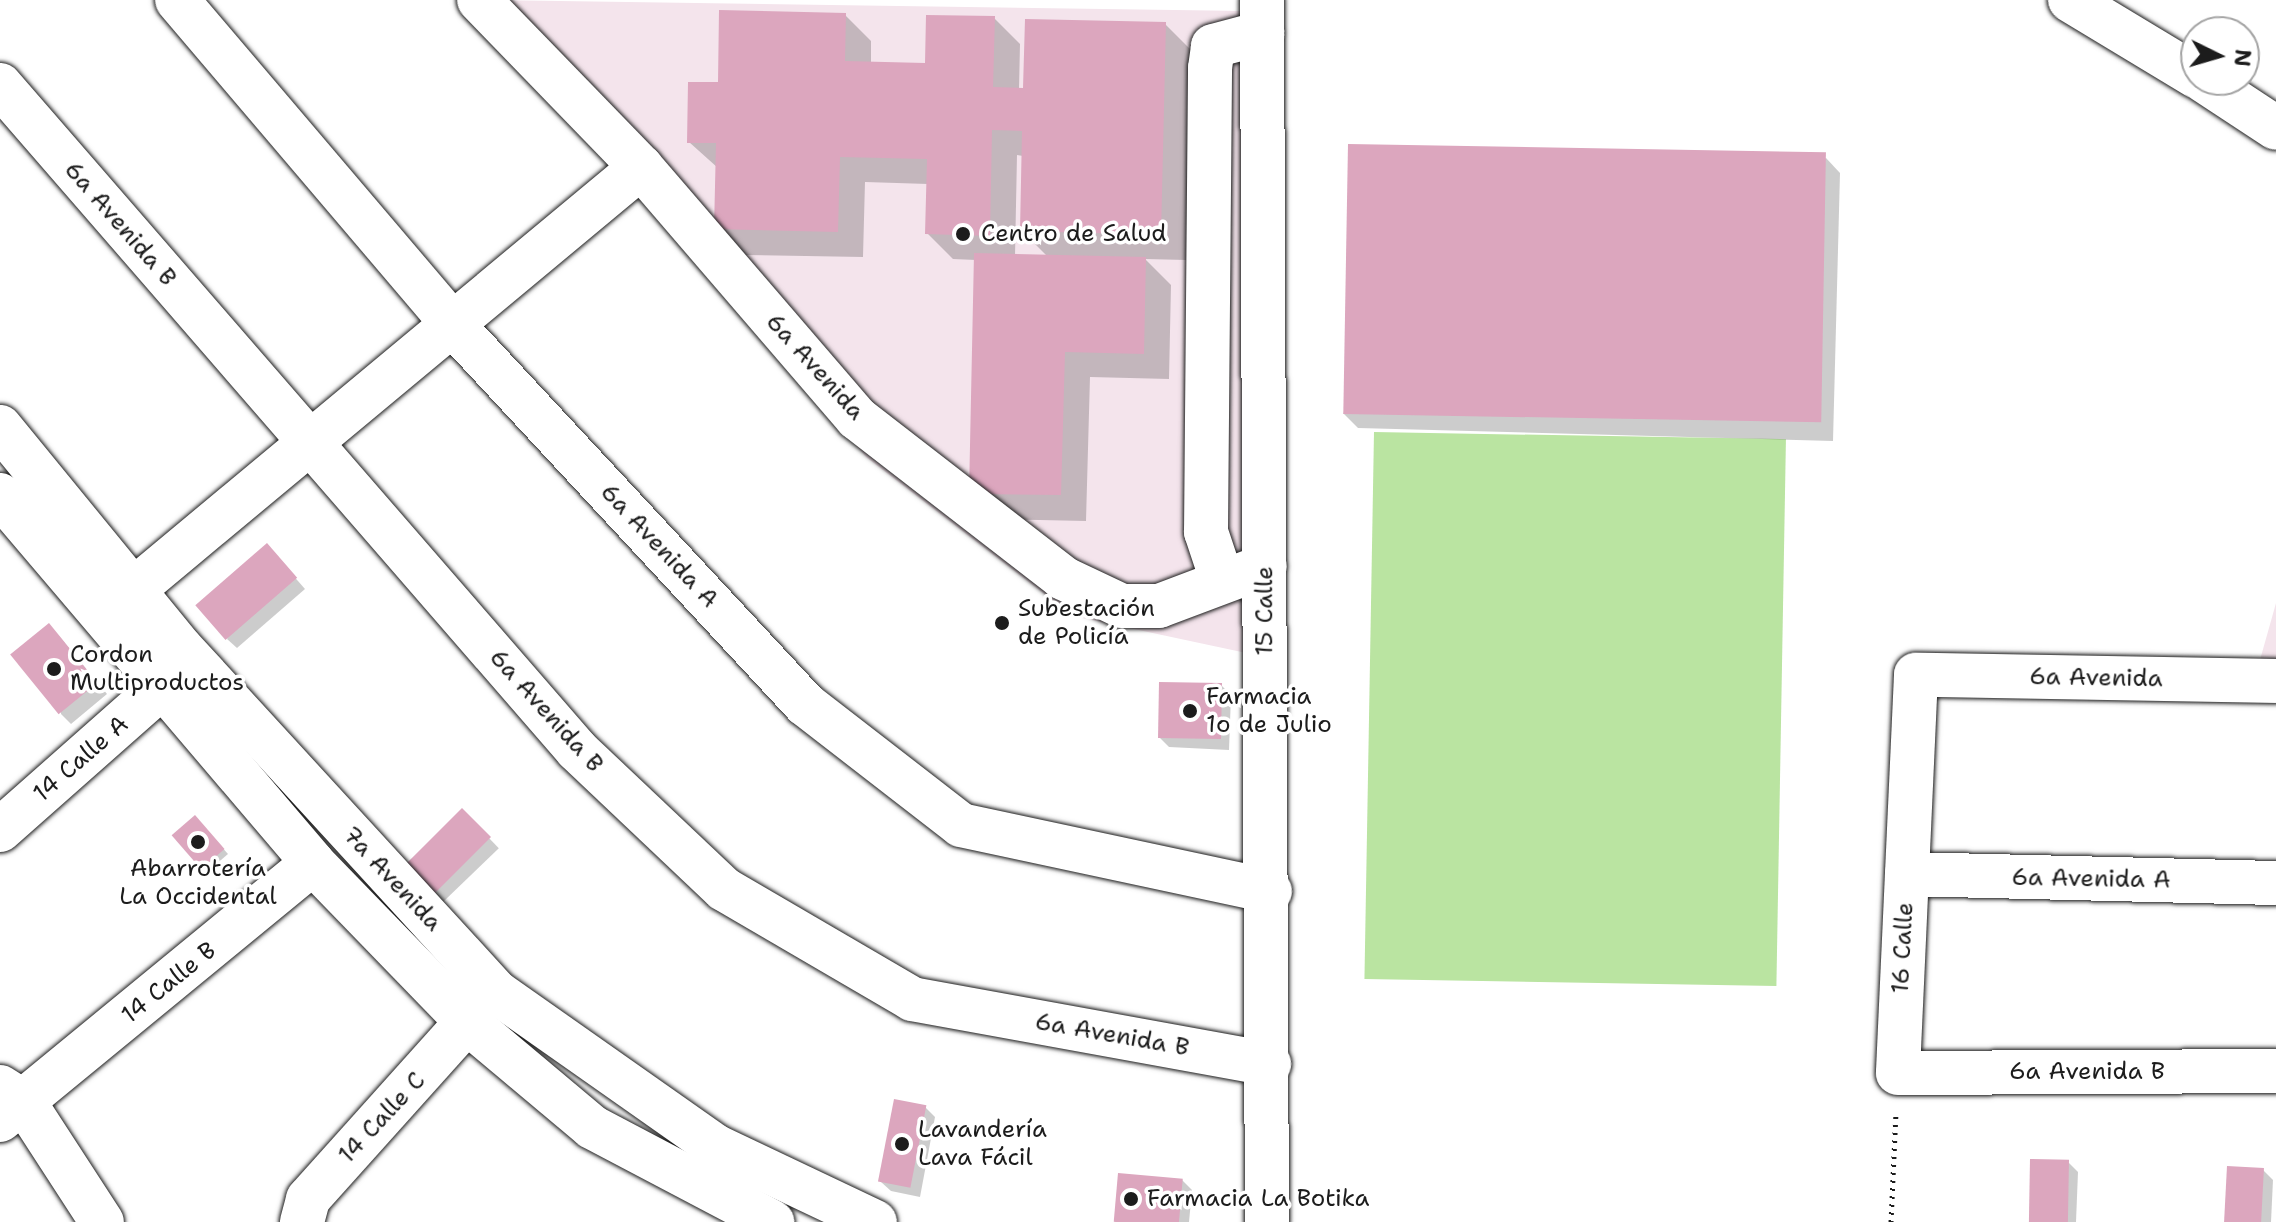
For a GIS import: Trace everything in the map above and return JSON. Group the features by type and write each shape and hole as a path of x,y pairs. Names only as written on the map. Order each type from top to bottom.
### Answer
{"street":[{"name":"6a Avenida A","path":"177,0 454,326 805,704 961,825 1270,891"},
{"name":"6a Avenida","path":"479,0 641,167 857,418 1063,578 1122,606 1191,598 1222,580 1265,566"},
{"path":"2070,0 2180,66"},
{"path":"1222,580 1206,532 1210,68 1213,46 1262,16"},
{"name":"15 Calle","path":"1262,16 1270,891 1267,1222"},
{"name":"6a Avenida B","path":"0,85 577,750 724,889 912,999 1269,1064"},
{"path":"2227,96 2276,128"},
{"path":"133,590 311,446 641,167"},
{"name":"7a Avenida","path":"0,427 133,590 496,992 715,1146 875,1222"},
{"name":"7a Avenida","path":"0,495 313,863 467,1022 592,1127 772,1222"},
{"name":"6a Avenida","path":"1916,675 2276,681"},
{"name":"16 Calle","path":"1898,1073 1916,675"},
{"name":"14 Calle A","path":"0,830 163,686"},
{"name":"14 Calle B","path":"8,1103 313,863"},
{"name":"6a Avenida A","path":"1907,874 2276,883"},
{"name":"14 Calle C","path":"300,1218 467,1022"},
{"name":"6a Avenida B","path":"1898,1073 2276,1071"},
{"path":"8,1103 102,1222"}],"path":[{"path":"1891,1222 1898,1073"}],"shaded area":[{"name":"Centro de Salud","path":"485,0 1245,11 1251,654 1073,616 866,457"},
{"path":"2276,603 2276,660 2260,660"}],"green space":[{"path":"1374,432 1786,439 1776,986 1364,979"}],"building":[{"path":"719,10 846,13 845,61 925,63 926,15 995,16 993,87 1023,88 1025,19 1166,22 1161,235 1020,231 1022,131 992,130 990,236 925,234 927,159 840,157 838,232 714,229 716,143 687,143 688,82 718,82"},
{"path":"1348,144 1826,152 1821,422 1343,414"},
{"path":"974,253 1146,257 1144,354 1065,352 1061,495 969,494"},
{"path":"267,543 297,578 225,640 195,605"},
{"name":"Cordon Multiproductos","path":"49,623 97,683 59,714 10,654"},
{"name":"Farmacia 1o de Julio","path":"1159,682 1222,683 1221,739 1158,738"},
{"path":"462,808 491,837 429,899 400,870"},
{"name":"Abarrotería La Occidental","path":"195,815 225,849 201,869 172,835"},
{"name":"Lavandería Lava Fácil","path":"894,1099 926,1105 910,1188 878,1181"},
{"path":"2030,1159 2069,1160 2068,1222 2029,1222"},
{"path":"2227,1166 2264,1168 2261,1222 2224,1222"},
{"path":"1118,1173 1183,1179 1179,1222 1114,1222"}],"place":[{"name":"Centro de Salud","path":"963,234"},
{"name":"Subestación de Policía","path":"1002,623"},
{"name":"Cordon Multiproductos","path":"54,669"},
{"name":"Farmacia 1o de Julio","path":"1190,711"},
{"name":"Abarrotería La Occidental","path":"198,842"},
{"name":"Lavandería Lava Fácil","path":"902,1144"},
{"name":"Farmacia La Botika","path":"1131,1199"}]}
